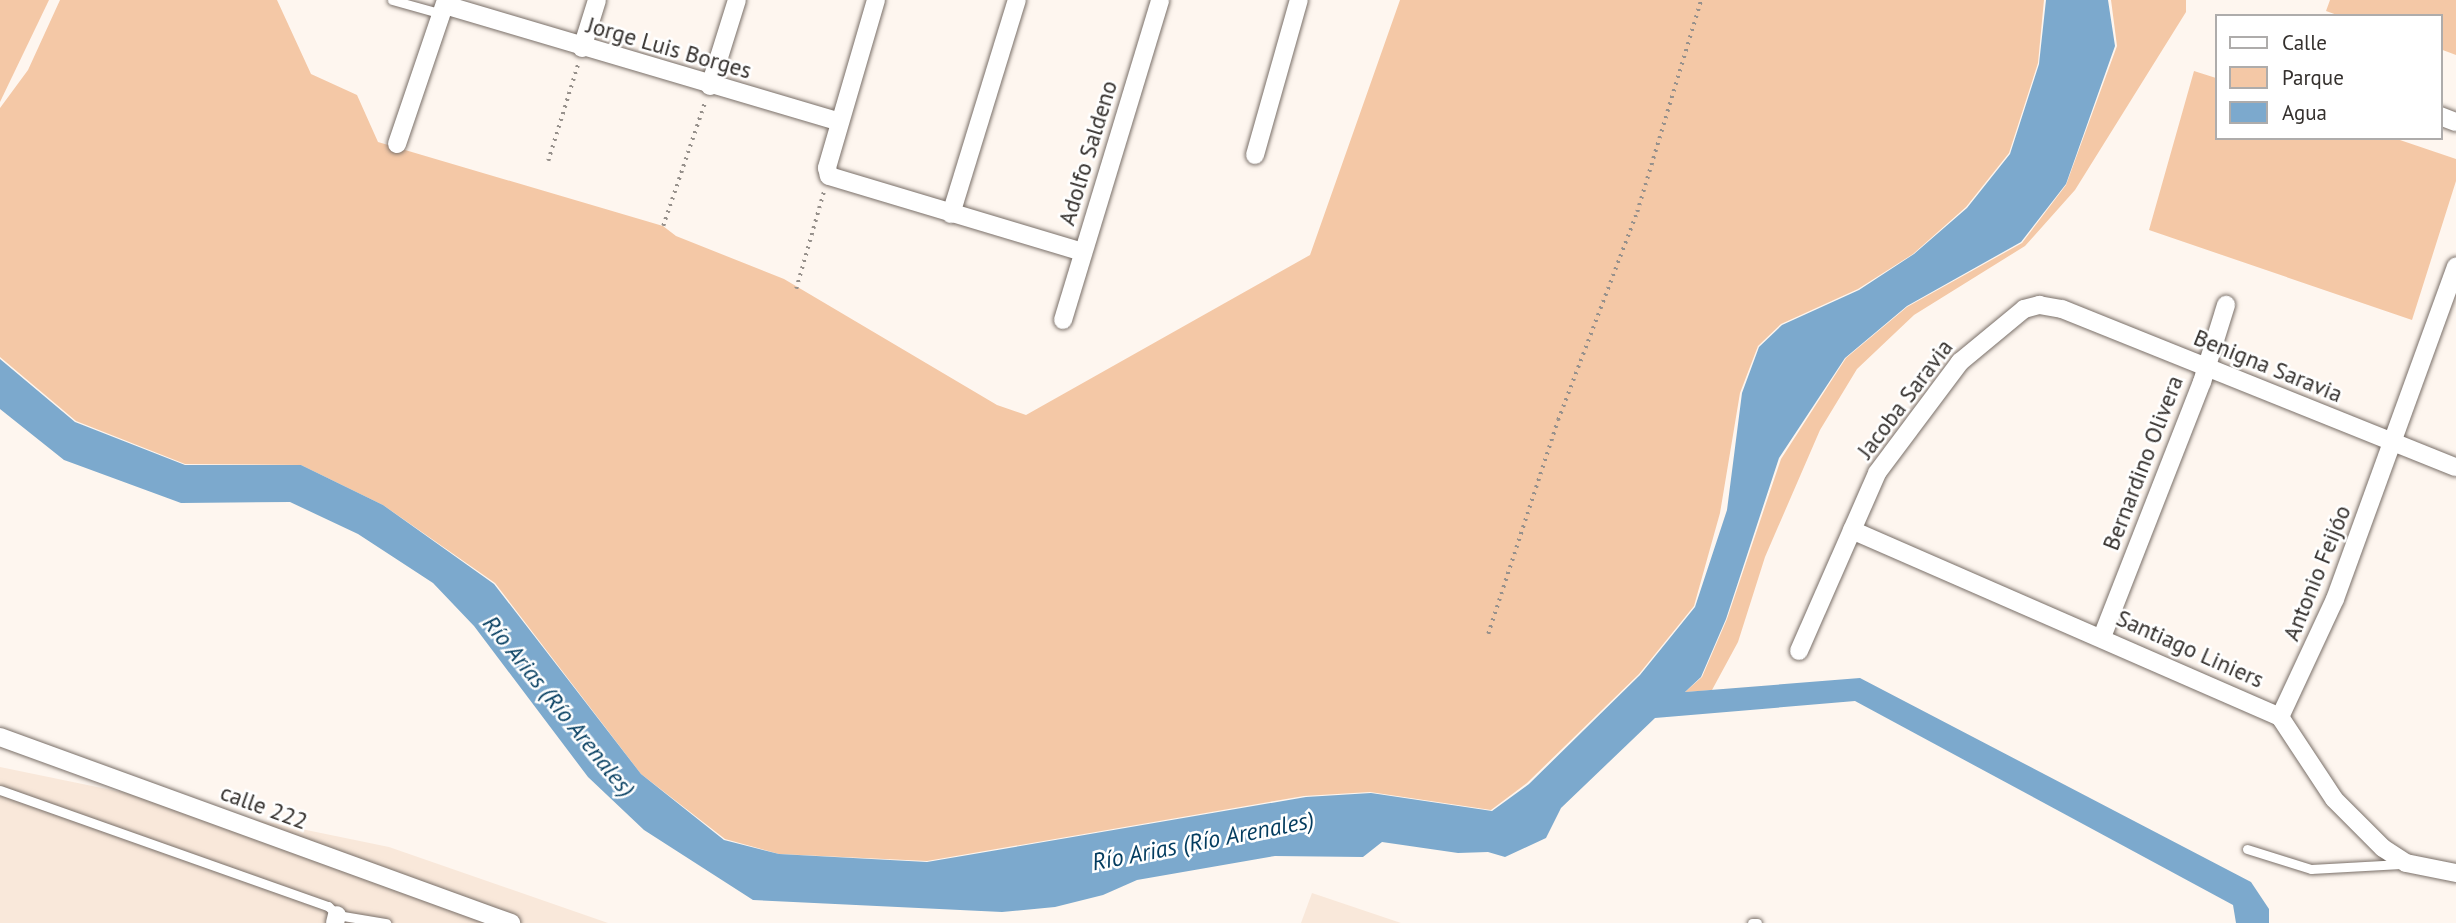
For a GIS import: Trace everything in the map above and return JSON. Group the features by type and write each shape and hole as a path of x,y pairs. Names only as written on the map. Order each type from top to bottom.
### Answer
{"street":[{"path":"582,48 597,0"},
{"path":"710,86 737,0"},
{"path":"876,0 839,122 829,176 1083,252"},
{"path":"951,214 1017,0"},
{"name":"Adolfo Saldeno","path":"1063,320 1160,0"},
{"path":"1255,155 1299,0"},
{"name":"Jorge Luis Borges","path":"444,7 839,122"},
{"path":"397,144 444,7"},
{"name":"Antonio Feijóo","path":"2280,717 2329,611 2395,445 2456,267"},
{"name":"Jacoba Saravia","path":"1799,651 1877,473 1960,362 2024,309 2039,305 2062,309"},
{"name":"Bernardino Olivera","path":"2102,637 2226,305"},
{"name":"Benigna Saravia","path":"2062,309 2395,445 2456,467"},
{"name":"Santiago Liniers","path":"1852,530 2280,717 2333,799 2383,848 2406,863 2454,868"},
{"name":"calle 222","path":"0,737 511,923"}],"lane":[{"path":"392,0 444,7"},
{"path":"0,790 328,906 336,919 386,923"},
{"path":"2246,849 2311,869 2406,863"},
{"path":"1752,923 1758,923"}],"path":[{"path":"1488,634 1544,459 1637,212 1701,0"},
{"path":"548,161 582,48"},
{"path":"663,226 710,86"},
{"path":"796,289 829,176"}],"shaded area":[{"path":"0,767 389,847 608,923 0,923"},
{"path":"1312,893 1401,923 1301,923"}],"green space":[{"path":"0,0 49,0 0,102"},
{"path":"60,0 277,0 311,74 357,95 378,142 663,226 676,236 784,279 997,405 1026,415 1310,255 1400,0 2044,0 2038,63 2009,153 1966,207 1913,254 1858,289 1781,324 1758,346 1740,393 1720,513 1694,606 1639,674 1527,783 1491,810 1370,792 1304,796 927,861 779,854 725,839 641,774 495,583 383,505 301,465 185,464 76,421 0,357 0,108 28,70"},
{"path":"2111,0 2186,0 2186,12 2075,190 2025,246 1914,315 1857,369 1820,430 1765,557 1738,642 1712,690 1685,692 1702,677 1727,619 1781,459 1846,358 1907,307 2022,243 2066,185 2117,46"},
{"path":"2330,0 2456,0 2456,55 2442,50 2442,14 2334,14 2326,11"},
{"path":"2194,71 2214,77 2214,140 2400,140 2456,159 2456,181 2412,320 2149,230"}],"water":[{"name":"Río Arias (Río Arenales)","path":"2046,0 2108,0 2115,46 2066,184 2021,242 1907,306 1845,358 1779,458 1726,619 1701,677 1685,692 1860,678 2251,882 2269,909 2269,923 2236,923 2233,905 1855,701 1655,718 1561,808 1546,838 1505,857 1488,852 1458,853 1382,842 1363,857 1275,856 1137,880 1103,895 1055,907 1002,912 753,900 644,830 588,777 474,626 433,583 358,534 290,502 181,503 64,460 0,409 0,359 75,422 185,465 301,465 383,505 494,584 641,774 724,840 779,854 927,862 1306,797 1371,793 1492,811 1529,784 1640,675 1695,607 1727,510 1742,393 1759,347 1782,325 1859,290 1914,254 1967,208 2010,154 2039,64"}]}
